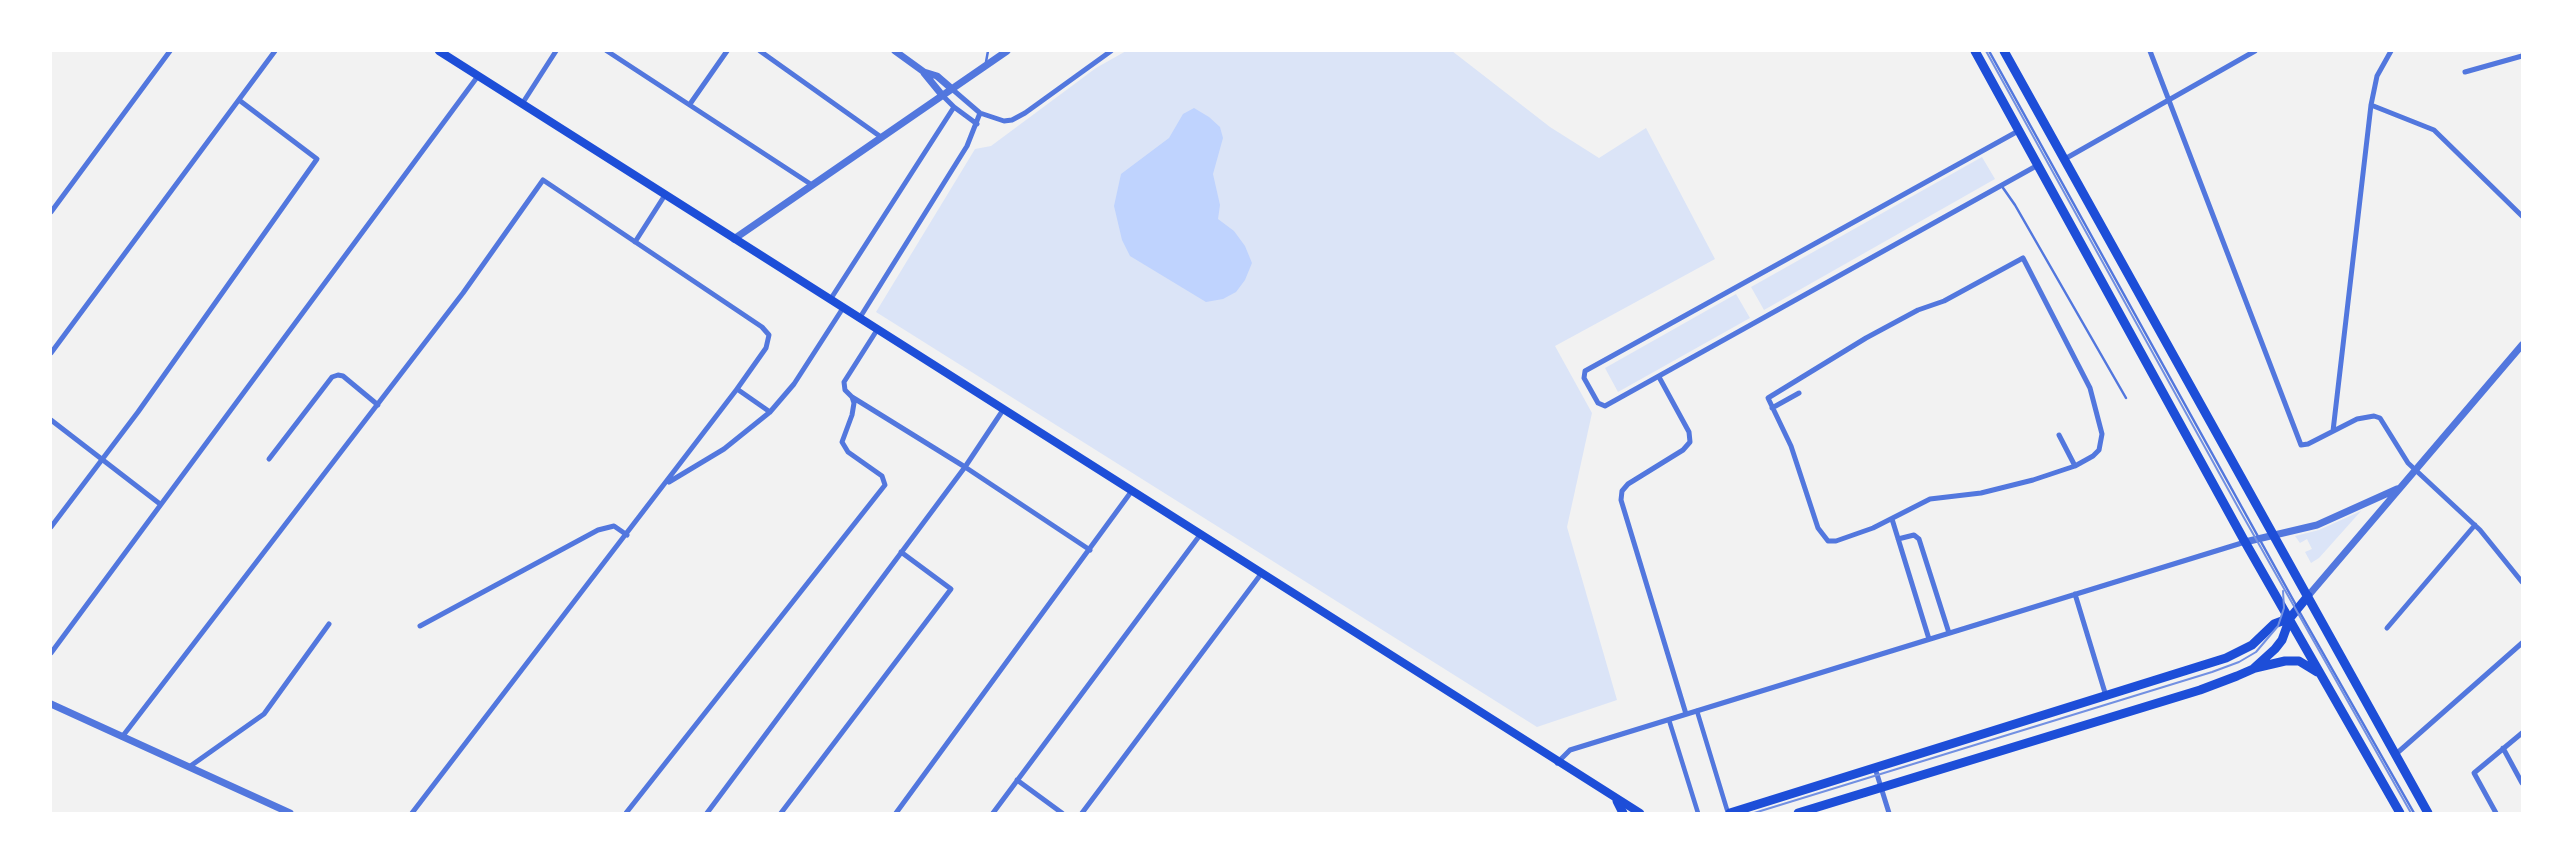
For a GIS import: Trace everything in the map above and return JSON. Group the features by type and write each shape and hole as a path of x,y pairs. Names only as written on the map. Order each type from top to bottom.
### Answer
{"main road":[{"path":"439,51 1557,763 1640,813"},
{"path":"1975,51 2245,542 2400,813"},
{"path":"2004,51 2428,813"},
{"path":"2253,669 2282,640 2290,618 2308,596"},
{"path":"1729,813 2234,655 2252,646 2274,624 2290,618"},
{"path":"1798,813 2200,690 2253,669 2285,661 2300,661 2321,675"},
{"path":"1617,801 1626,813"}],"street":[{"path":"51,212 170,51"},
{"path":"51,353 275,51"},
{"path":"522,104 556,51"},
{"path":"607,51 812,185"},
{"path":"690,104 727,51"},
{"path":"760,51 881,137"},
{"path":"895,51 924,72 954,107 977,124"},
{"path":"734,239 1007,51"},
{"path":"924,72 937,76 980,113 1004,121 1018,117 1111,51"},
{"path":"2150,51 2301,445 2357,419 2374,416 2380,418 2404,458 2475,525 2522,582"},
{"path":"2063,160 2255,51"},
{"path":"2333,430 2371,105 2377,76 2391,51"},
{"path":"2465,72 2522,55"},
{"path":"51,653 478,76"},
{"path":"51,527 103,459 317,159 239,100"},
{"path":"2371,105 2434,130 2522,216"},
{"path":"830,300 954,107"},
{"path":"859,319 967,146 980,113"},
{"path":"2020,130 1585,371 1593,395 1601,406 1659,377 2038,164"},
{"path":"122,737 463,293 543,180 762,327 769,335 766,348 737,389 412,813"},
{"path":"635,242 665,195"},
{"path":"2023,258 2066,337 2090,388 2097,410 2102,434 2101,445 2093,456 2075,466 1981,493 1930,499 1892,519 1836,541 1828,541 1823,537 1791,446 1768,398 1866,338 1918,310 1944,301 2023,258"},
{"path":"666,483 724,449 770,412 794,384 843,309"},
{"path":"877,330 844,382 845,390 1090,550"},
{"path":"2308,596 2522,345"},
{"path":"269,459 332,377 343,376 378,405"},
{"path":"1659,377 1689,432 1690,442 1683,450 1628,484 1622,491 1621,500 1686,714"},
{"path":"737,389 770,412"},
{"path":"1772,408 1799,393"},
{"path":"626,813 885,485 882,476 844,447 842,442 852,415 852,397"},
{"path":"707,813 965,467 1003,410"},
{"path":"51,421 160,504"},
{"path":"2059,435 2075,466"},
{"path":"1557,763 1570,750 2258,538 2332,520 2401,487"},
{"path":"896,813 1131,492"},
{"path":"1892,519 1929,639"},
{"path":"2387,628 2475,525"},
{"path":"420,626 598,530 614,526 627,534"},
{"path":"993,813 1200,535"},
{"path":"1898,539 1914,535 1919,539 1949,634"},
{"path":"781,813 951,589 901,552"},
{"path":"1082,813 1261,574"},
{"path":"2075,594 2106,696"},
{"path":"189,767 264,714 329,624"},
{"path":"2396,754 2522,643"},
{"path":"51,704 290,813"},
{"path":"1697,711 1729,813"},
{"path":"1668,720 1698,813"},
{"path":"2496,813 2474,773 2522,733"},
{"path":"2503,748 2522,783"},
{"path":"1875,768 1889,813"},
{"path":"1017,780 1062,813"}],"lane":[{"path":"986,65 988,51"},
{"path":"1989,51 2258,538 2414,813"},
{"path":"2001,185 2126,398"}],"shaded area":[{"path":"1126,51 1452,51 1550,127 1599,158 1646,128 1715,259 1555,346 1592,413 1567,527 1617,700 1537,727 876,312 975,149 991,146 1096,68"},
{"path":"1982,157 1995,179 1764,310 1751,287"},
{"path":"1736,294 1750,318 1618,392 1605,368"},
{"path":"2361,511 2319,558 2311,563 2305,552 2312,549 2307,539 2300,543 2295,536 2319,530"}],"water":[{"path":"1194,108 1220,127 1223,138 1213,174 1220,205 1218,219 1234,231 1245,246 1252,263 1236,292 1223,299 1206,302 1130,256 1122,240 1114,206 1121,174 1169,138 1183,114"}],"tram line":[{"path":"1986,51 2239,509 2411,813"},
{"path":"1754,813 2239,662 2256,652 2278,626 2284,608 2283,591"}]}
